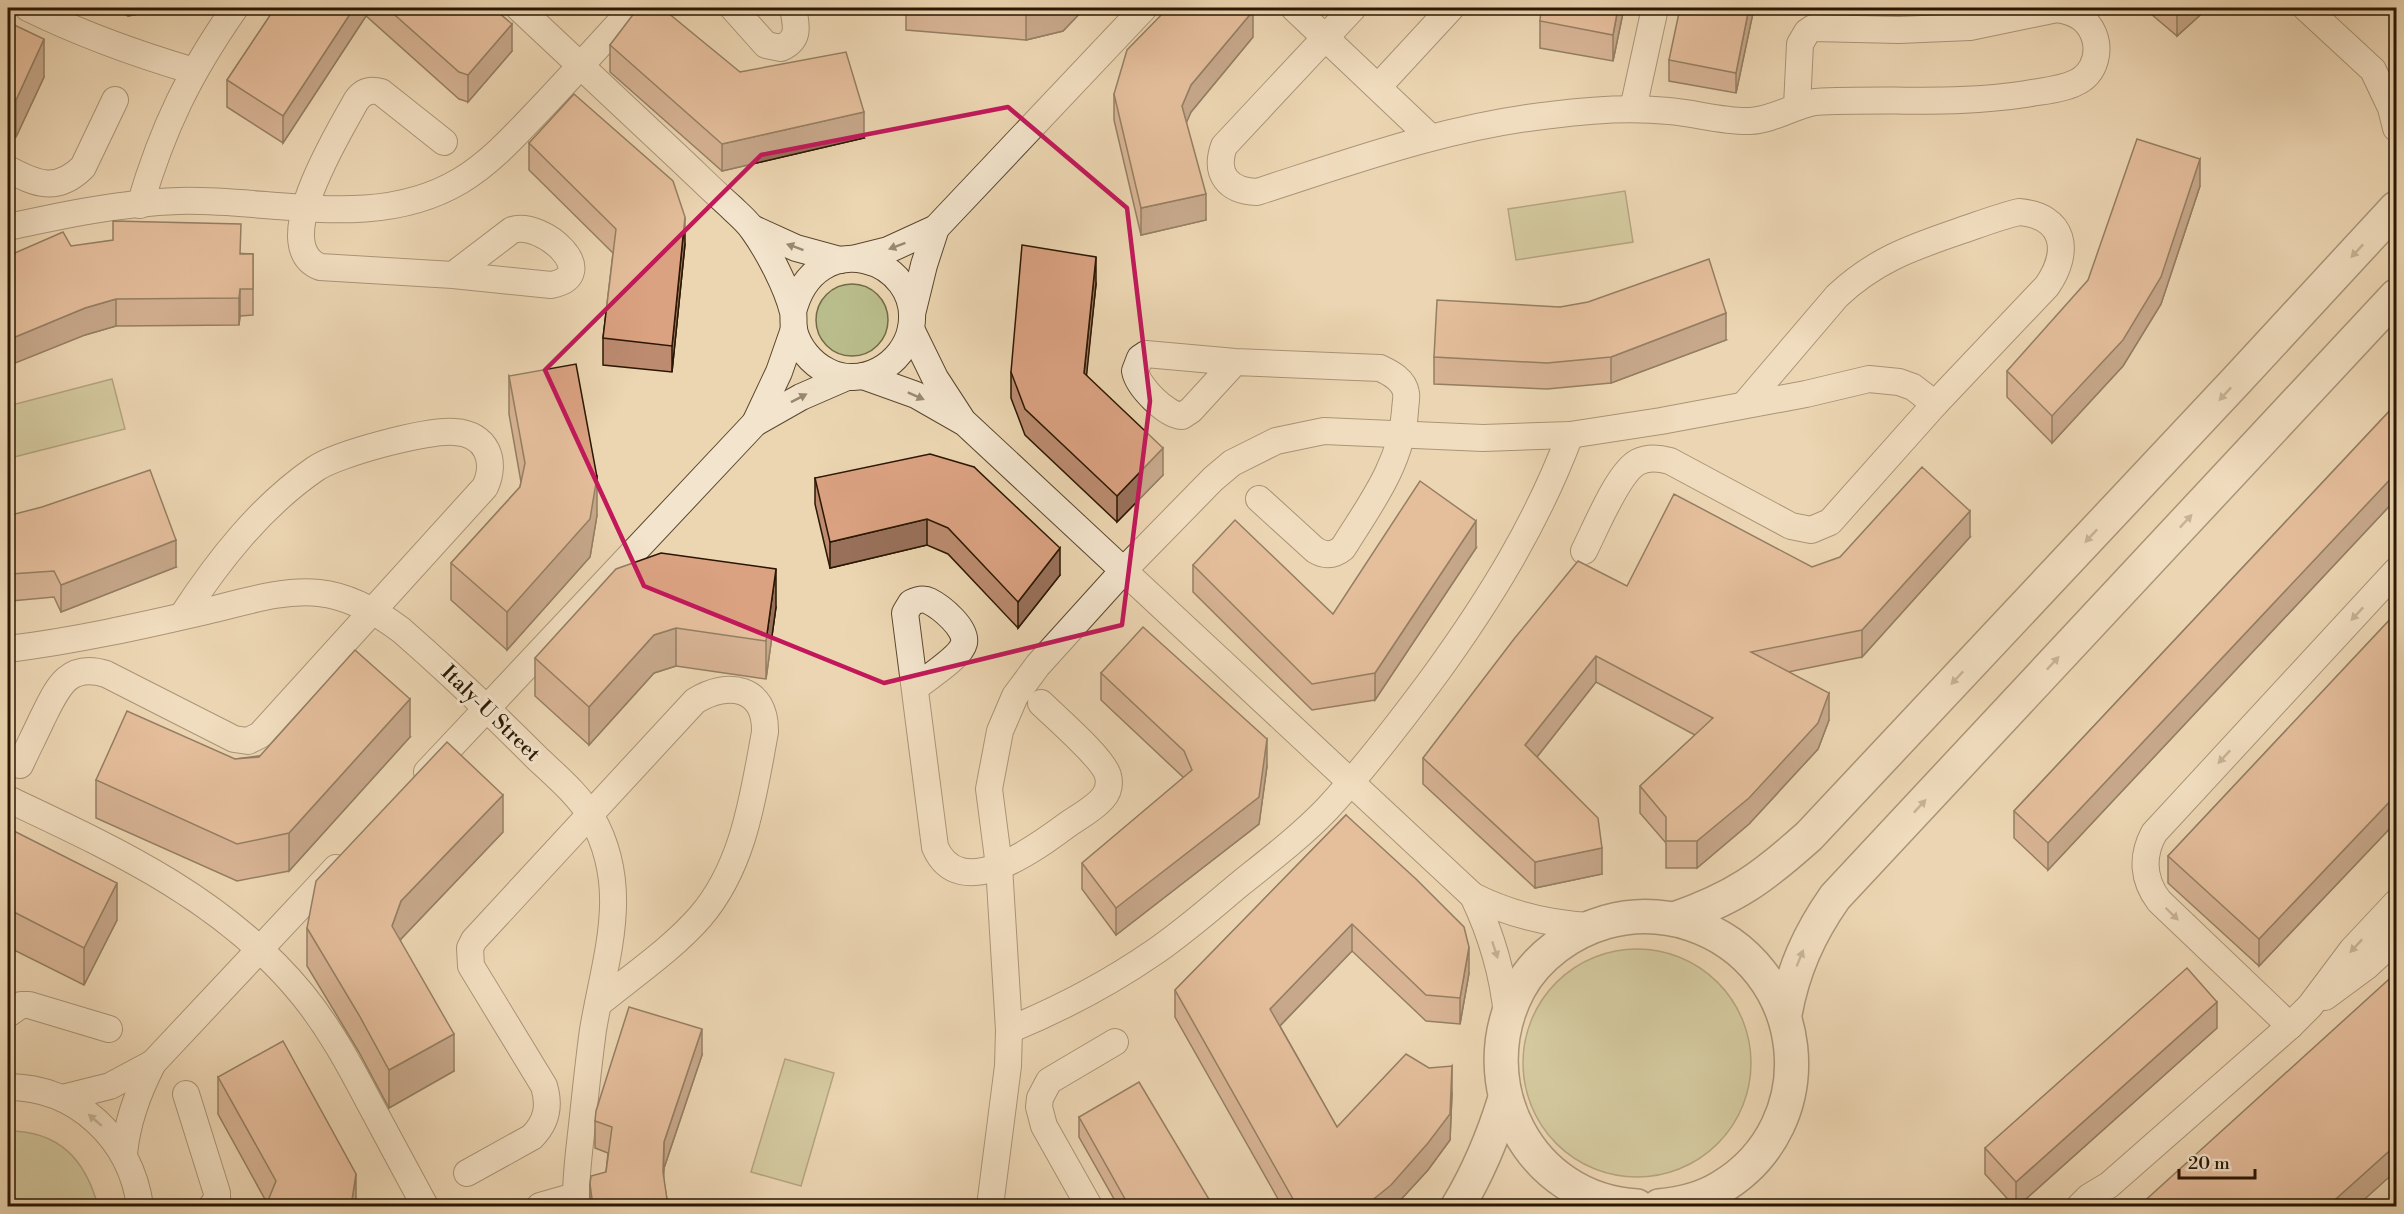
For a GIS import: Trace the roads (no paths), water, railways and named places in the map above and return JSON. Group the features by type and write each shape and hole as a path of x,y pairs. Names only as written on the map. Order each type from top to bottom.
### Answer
{"street":[{"path":"28,8 96,39 194,71"},
{"path":"140,205 162,134 194,71 235,8"},
{"path":"519,8 752,228 775,269 800,346 812,361 828,372 855,376 916,395 965,423 1473,896 1518,916 1566,925 1591,926"},
{"path":"8,227 72,213 140,205 210,201 366,209 398,205 429,195 459,181 485,164 633,8"},
{"path":"733,8 766,45 781,48 794,39 797,32 793,8"},
{"path":"414,785 754,423 779,372 797,296 807,279 822,267 888,250 936,228 1144,8"},
{"path":"1294,8 1430,137"},
{"path":"1353,8 1224,146 1220,157 1220,169 1229,184 1245,192 1257,192 1430,137 1511,120 1552,115 1633,109 1667,110 1750,121 1766,119 1797,106 1824,102 1977,100 2041,91 2074,84 2084,78 2096,58 2097,46 2089,24 2080,16 2057,9 1970,27 1899,30 1813,28 1807,32 1800,44 1797,106"},
{"path":"1378,87 1451,8"},
{"path":"1633,109 1655,8"},
{"path":"2306,8 2385,73 2383,88 2397,128"},
{"path":"444,142 381,92 364,93 356,101 318,172 305,207 302,244 304,253 314,265 327,268 453,275"},
{"path":"8,169 40,183 59,182 76,174 83,167 115,100"},
{"path":"1674,919 1745,889 1766,874 1809,836 2396,206"},
{"path":"1584,550 1620,479 1636,462 1647,459 1659,458 1670,461 1791,526 1811,530 1830,522 1935,404 2047,285 2059,268 2062,255 2061,241 2055,229 2045,219 2032,213 2019,212 1907,249 1869,269 1837,296 1744,405"},
{"path":"752,228 796,248 873,262 888,271 901,284 909,300 911,323 929,368 965,423"},
{"path":"754,423 801,397 855,376 880,370 894,360 905,346 919,283 936,228"},
{"path":"1785,1014 1791,983 1802,953 1817,924 1836,897 2397,296"},
{"path":"1235,362 1380,368 1397,377 1406,393 1404,433 1387,474 1343,549 1326,555 1315,550 1259,499"},
{"path":"990,1206 1008,1066 1009,1030 999,866 989,789 995,749 1006,713 1025,680 1123,571 1213,479 1232,463 1276,441 1324,431 1483,438 1570,435 1661,421 1869,379 1885,379 1913,387 1935,404"},
{"path":"20,765 60,684 77,672 87,670 106,674 234,739 241,741 254,739 260,735 371,610 485,488 490,475 491,462 487,450 478,440 466,433 453,431 422,435 369,448 317,467 275,502 243,534 220,560 182,616"},
{"path":"1009,1030 1069,1003 1152,953 1298,836 1350,783 1423,690 1492,594 1536,515 1570,435"},
{"path":"2290,1026 2159,902 2147,880 2145,856 2154,833 2397,571"},
{"name":"Italy-U Street","path":"8,649 284,594 302,592 338,596 371,610 401,630 487,708 578,799 591,816 606,850 614,896 608,956 593,1032 575,1201 540,1206"},
{"path":"915,688 935,847 944,863 960,871 984,870 1026,855 1096,804 1102,799 1109,786 1109,778 1103,764 1041,704"},
{"path":"467,1173 532,1137 540,1129 548,1108 544,1086 471,966 470,948 474,940 695,701 706,694 730,689 743,691 750,695 760,707 765,722 765,732 741,844 724,882 686,932 598,1004"},
{"path":"8,800 150,868 205,904 260,949 302,994 327,1028 344,1055 425,1206"},
{"path":"62,1098 110,1086 153,1063 349,854"},
{"path":"1473,896 1487,925 1497,955 1504,986 1507,1017"},
{"path":"2080,1206 2090,1197 2105,1196 2290,1026 2310,1006 2352,950 2397,903"},
{"path":"1626,1206 1591,1197 1561,1180 1536,1157 1517,1129 1505,1098 1500,1071 1501,1044 1507,1017 1520,988 1538,962 1563,941 1591,926 1618,918 1646,916 1674,919 1710,931 1742,952 1767,980 1785,1014 1792,1053 1789,1094 1775,1132 1751,1164 1719,1189 1682,1204 1659,1206"},
{"path":"2310,1006 2349,981 2397,939"},
{"path":"8,1014 12,1009 21,1005 29,1005 109,1029"},
{"path":"1089,1206 1044,1126 1040,1117 1040,1098 1049,1081 1115,1042"},
{"path":"124,1154 132,1110 153,1063"},
{"path":"8,1087 42,1090 81,1108 98,1121 124,1154 132,1172 140,1206"},
{"path":"186,1094 217,1193 217,1199 212,1206"},
{"path":"1458,1206 1477,1175 1493,1137 1505,1098"}]}
